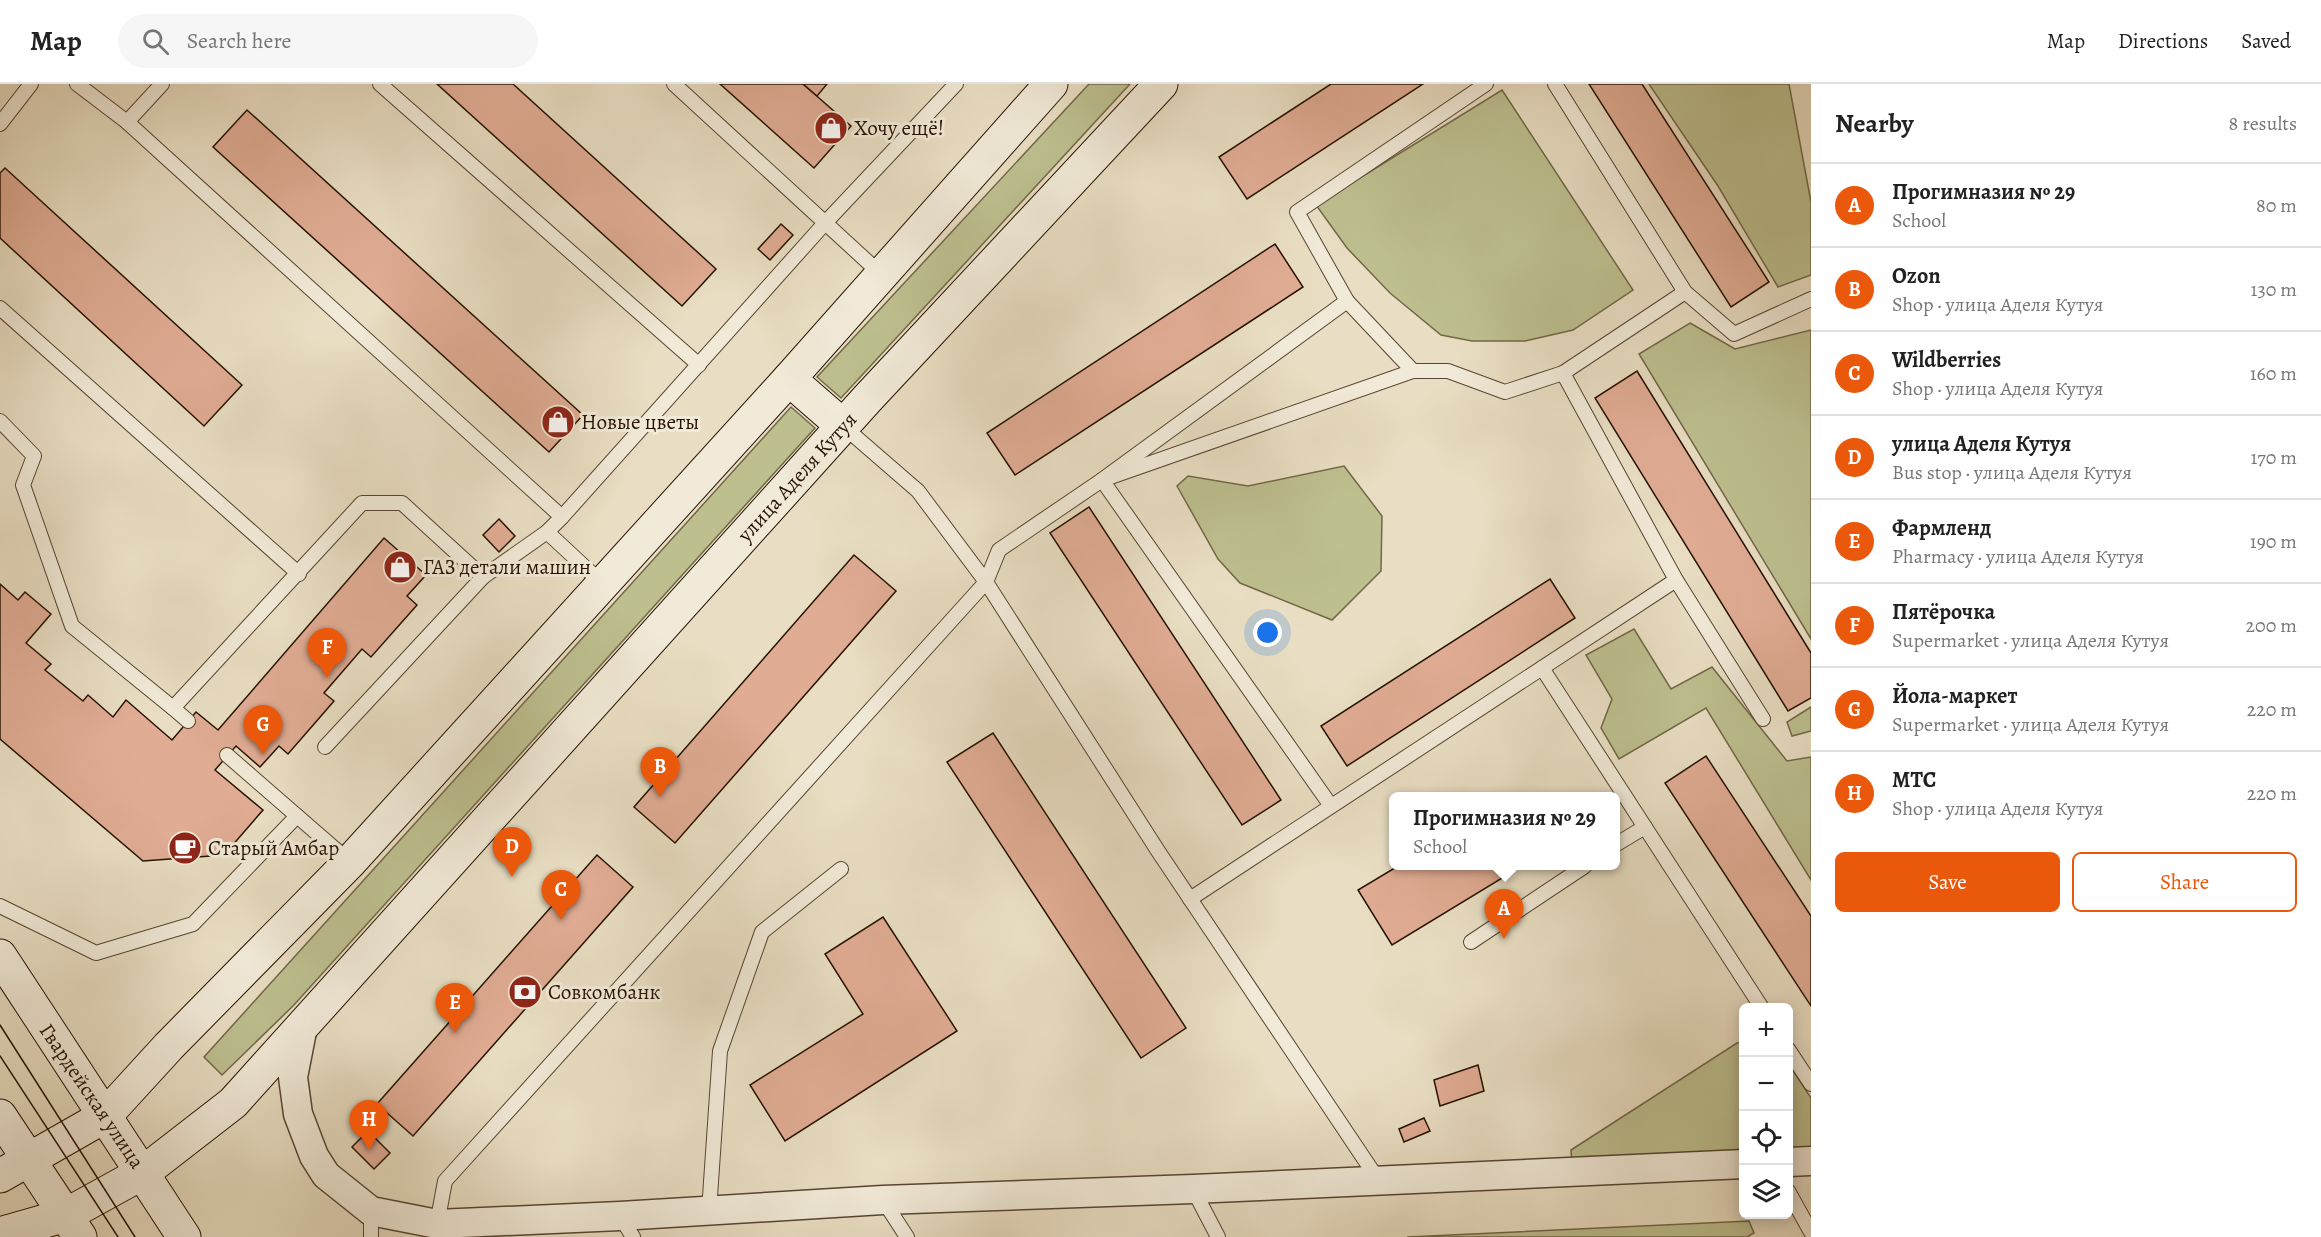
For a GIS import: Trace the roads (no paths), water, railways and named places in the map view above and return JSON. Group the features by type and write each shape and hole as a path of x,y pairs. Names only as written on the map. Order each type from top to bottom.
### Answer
{"main road":[{"path":"0,1176 105,1116 169,1046 350,862 604,585 1051,84"},
{"name":"улица Аделя Кутуя","path":"0,1234 73,1226 233,1102 843,426 1161,84"},
{"path":"789,379 843,426"},
{"name":"Гвардейская улица","path":"0,956 144,1172 184,1237"},
{"path":"0,1116 73,1226"}],"street":[{"path":"303,1026 293,1077 298,1114 314,1156 326,1175 371,1224 626,1227 709,1211 883,1200 1193,1189 1739,1164"},
{"path":"1793,1162 1811,1161"}],"lane":[{"path":"0,124 31,84"},
{"path":"76,84 127,122 562,517"},
{"path":"127,122 162,84"},
{"path":"380,84 699,365"},
{"path":"674,84 882,275"},
{"path":"325,747 483,577 547,532 562,517 825,223 956,84"},
{"path":"1413,371 1347,301 1297,212 1486,84"},
{"path":"1555,84 1685,292 1734,334 1811,299"},
{"path":"1102,480 1413,371 1448,371 1505,392 1563,374 1685,292"},
{"path":"437,1224 445,1181 986,582 999,549 1102,480 1347,301"},
{"path":"0,308 299,574"},
{"path":"1563,374 1676,580 1763,719"},
{"path":"0,421 34,456 22,486 72,626 188,721"},
{"path":"843,426 918,491 986,582 1190,899 1379,1181"},
{"path":"1102,480 1331,807"},
{"path":"172,708 299,574 362,503 402,503 483,577"},
{"path":"547,532 604,585"},
{"path":"1190,899 1676,580"},
{"path":"1542,668 1759,1003"},
{"path":"227,755 350,862"},
{"path":"0,906 96,953 193,924 297,816"},
{"path":"1620,842 1645,827"},
{"path":"709,1211 720,1051 762,932 841,869"},
{"path":"1471,942 1579,870"},
{"path":"1793,1057 1811,1084"},
{"path":"1193,1189 1218,1237"},
{"path":"883,1200 907,1237"},
{"path":"1793,1200 1811,1232"}],"tram line":[{"path":"0,1025 135,1237"},
{"path":"0,1056 118,1237"}],"place":[{"name":"Хочу ещё!","path":"831,128"},
{"name":"Новые цветы","path":"558,422"},
{"name":"ГАЗ детали машин","path":"400,567"},
{"name":"Пятёрочка","path":"327,678"},
{"name":"Йола-маркет","path":"263,755"},
{"name":"Ozon","path":"660,797"},
{"name":"Старый Амбар","path":"185,848"},
{"name":"улица Аделя Кутуя","path":"512,877"},
{"name":"Wildberries","path":"561,920"},
{"name":"Прогимназия № 29","path":"1504,939"},
{"name":"Совкомбанк","path":"525,992"},
{"name":"Фармленд","path":"455,1033"},
{"name":"МТС","path":"369,1150"}]}
